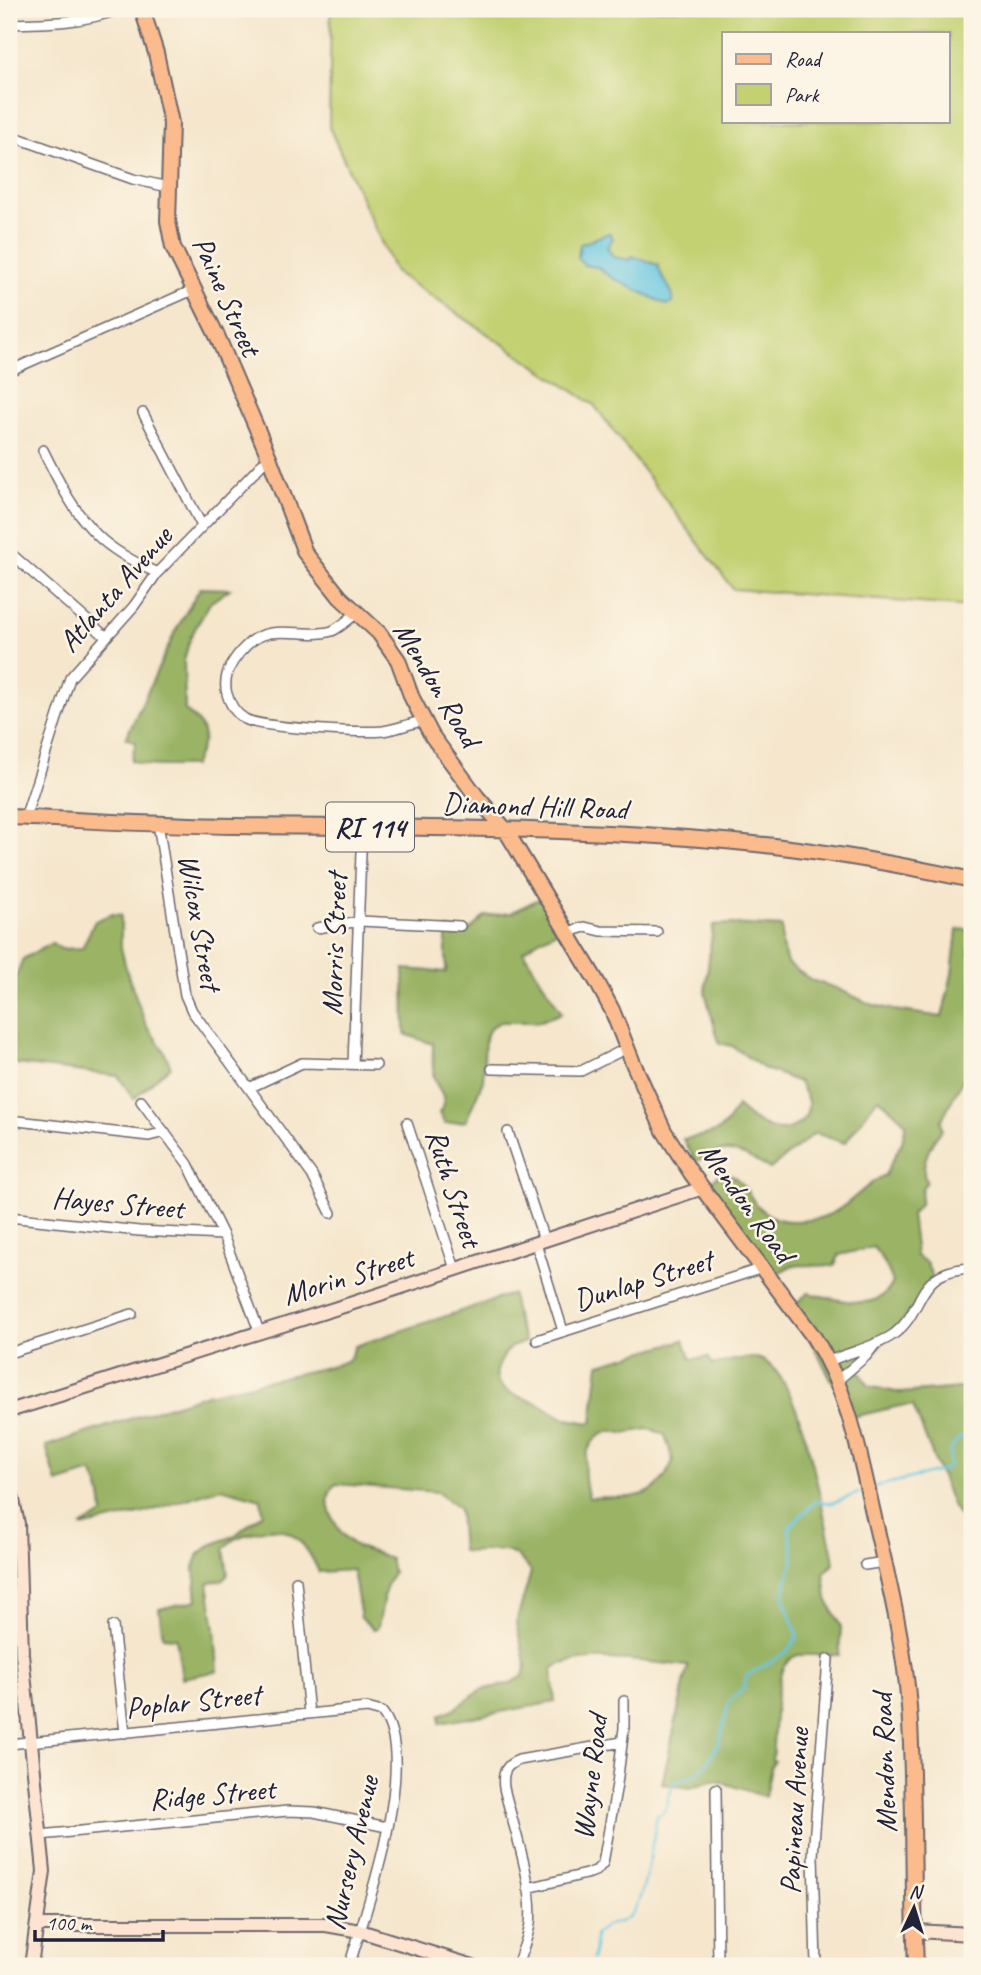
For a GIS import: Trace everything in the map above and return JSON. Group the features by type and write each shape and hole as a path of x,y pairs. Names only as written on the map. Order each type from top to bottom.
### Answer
{"main road":[{"name":"Paine Street","path":"142,9 156,53 171,123 168,221 173,247 218,338 270,457 305,553"},
{"name":"Mendon Road","path":"305,553 340,597 379,633 398,660 412,698 432,736 505,829 568,932 612,1010 656,1117 703,1188 829,1361 838,1381 858,1446 905,1671 909,1708 916,1966"},
{"name":"Diamond Hill Road","path":"9,817 158,823 505,829 658,837 778,847 900,865 972,880"}],"street":[{"path":"9,24 61,23 83,20 120,9"},
{"path":"9,135 133,179 169,187"},
{"path":"9,371 193,290"},
{"path":"143,414 202,526"},
{"path":"43,450 62,488 99,538 138,564 157,573"},
{"name":"Atlanta Avenue","path":"25,818 70,678 134,606 157,573 270,457"},
{"path":"9,552 105,636"},
{"path":"358,612 334,630 287,631 262,635 247,645 230,666 227,676 227,696 233,708 249,721 303,728 383,731 424,720"},
{"name":"Wilcox Street","path":"158,823 185,995 192,1011 312,1175 331,1213"},
{"name":"Morris Street","path":"353,1064 362,827"},
{"path":"317,928 360,921 460,926"},
{"path":"568,932 585,927 601,931 657,932"},
{"path":"492,1069 581,1071 627,1048"},
{"path":"249,1088 302,1063 376,1065"},
{"path":"141,1101 188,1164 223,1235 259,1331"},
{"path":"9,1120 149,1136 164,1132"},
{"name":"Ruth Street","path":"407,1123 455,1269"},
{"path":"508,1132 563,1331"},
{"name":"Morin Street","path":"9,1411 703,1188"},
{"name":"Hayes Street","path":"9,1217 139,1231 223,1235"},
{"name":"Dunlap Street","path":"537,1340 763,1268"},
{"path":"829,1361 876,1343 898,1330 929,1284 950,1272 972,1268"},
{"path":"9,1353 132,1314"},
{"path":"838,1381 866,1356 876,1343"},
{"path":"9,1481 19,1524 22,1654 44,1878 31,1966"},
{"path":"865,1565 884,1562"},
{"path":"296,1581 309,1714"},
{"path":"113,1626 125,1733"},
{"name":"Papineau Avenue","path":"816,1966 813,1847 828,1659"},
{"name":"Wayne Road","path":"528,1888 590,1873 603,1863 617,1784 624,1701"},
{"name":"Poplar Street","path":"9,1744 367,1708 382,1712"},
{"name":"Nursery Avenue","path":"349,1966 387,1827 394,1790 396,1761 392,1731 382,1712"},
{"path":"517,1966 530,1923 528,1888 505,1788 506,1768 509,1763 520,1760 622,1742"},
{"path":"716,1789 718,1966"},
{"name":"Ridge Street","path":"40,1835 288,1811 314,1812 387,1827"},
{"path":"37,1925 310,1924 360,1931 473,1966"},
{"path":"915,1931 972,1934"}],"green space":[{"path":"331,9 972,9 972,607 733,589 594,405 395,272 329,127"},
{"path":"200,588 230,589 210,603 191,636 184,660 185,710 202,729 204,735 201,748 193,766 154,766 139,763 131,760 136,742 126,738 176,630"},
{"path":"544,896 561,929 523,951 562,1013 538,1022 500,1022 490,1028 485,1039 483,1081 466,1121 445,1124 439,1113 444,1102 434,1078 433,1044 405,1034 404,969 446,972 446,929 469,931 485,916 511,913"},
{"path":"112,914 121,915 121,948 146,1025 163,1049 171,1067 134,1099 118,1076 9,1063 9,987 13,984 23,959 52,943 61,949 82,948 95,921"},
{"path":"713,925 782,927 782,946 787,963 811,980 870,1004 942,1017 952,974 957,930 966,929 972,934 969,953 972,957 972,1067 968,1069 941,1121 942,1130 930,1148 925,1162 927,1182 922,1188 920,1204 911,1214 916,1256 926,1262 934,1281 890,1336 857,1368 869,1386 900,1393 961,1388 972,1374 972,1524 964,1523 953,1507 913,1406 900,1406 852,1417 792,1307 808,1293 843,1301 867,1302 878,1299 893,1282 877,1251 873,1247 839,1255 834,1266 793,1265 770,1277 704,1188 718,1175 726,1173 736,1178 757,1206 774,1218 792,1221 821,1217 841,1208 885,1175 902,1142 906,1123 877,1099 845,1143 815,1133 770,1169 742,1154 726,1151 717,1152 696,1162 683,1139 716,1132 727,1123 737,1106 760,1124 776,1130 796,1126 808,1110 808,1102 799,1082 763,1068 732,1046 719,1043 705,992"},
{"path":"512,1294 525,1342 510,1348 501,1361 497,1371 499,1384 511,1393 564,1418 592,1423 599,1364 684,1340 691,1359 708,1357 713,1365 736,1359 755,1358 775,1370 787,1389 808,1445 834,1564 824,1572 827,1599 841,1627 839,1655 798,1655 785,1664 779,1683 776,1710 772,1760 775,1761 771,1767 765,1797 722,1782 711,1781 690,1788 662,1784 688,1666 618,1659 565,1663 552,1669 555,1702 440,1723 440,1715 454,1709 480,1690 509,1684 523,1676 526,1665 516,1623 531,1572 523,1562 508,1552 462,1551 458,1508 437,1492 337,1484 330,1492 328,1503 332,1518 347,1538 358,1547 390,1559 393,1573 385,1593 377,1629 373,1629 361,1618 353,1570 319,1572 302,1544 282,1530 263,1530 233,1541 224,1549 228,1574 223,1580 208,1583 218,1671 182,1678 176,1638 163,1637 159,1609 197,1600 194,1567 199,1554 211,1545 234,1536 263,1513 261,1499 221,1488 144,1513 81,1527 103,1514 97,1482 92,1472 57,1483 46,1446 207,1394 336,1365 349,1360 355,1346","holes":["651,1429 665,1435 673,1461 657,1486 638,1496 589,1498 585,1468 586,1458 594,1441 612,1431 623,1433"]}],"water":[{"path":"610,233 613,238 607,248 614,257 630,260 632,256 658,265 672,293 673,303 667,305 612,278 597,267 584,265 578,258 580,244"}],"waterway":[{"path":"873,1487 945,1470 949,1466 952,1447 972,1428"},
{"path":"592,1959 595,1935 607,1925 627,1918 639,1900 657,1815 661,1815 666,1808 673,1783 697,1774 707,1763 719,1743 729,1702 744,1688 746,1676 787,1652 797,1637 784,1594 793,1557 789,1527 816,1501 832,1503 859,1493"}]}
